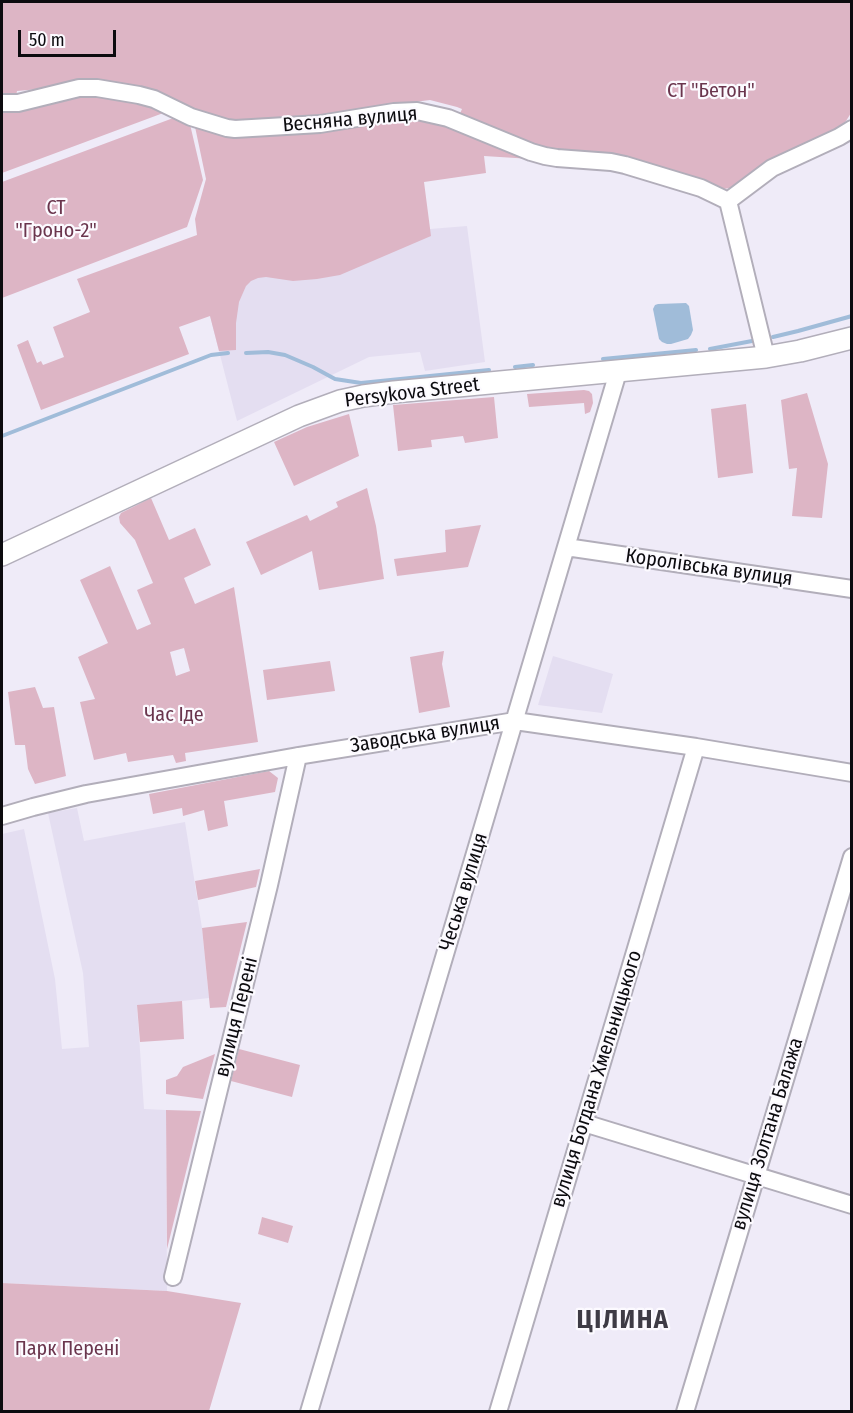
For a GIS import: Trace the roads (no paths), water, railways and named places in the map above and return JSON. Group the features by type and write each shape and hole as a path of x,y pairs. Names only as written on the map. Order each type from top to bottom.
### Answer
{"main road":[{"name":"Persykova Street","path":"2,555 267,430 340,401 394,392 766,357 852,338"}],"street":[{"name":"Весняна вулиця","path":"2,104 18,103 61,91 97,88 124,91 154,99 191,117 236,129 320,124 394,112 417,111 448,118 538,154 557,158 600,160 625,165 701,188 728,201"},
{"path":"766,357 728,201 772,168 852,129"},
{"name":"Чеська вулиця","path":"309,1412 618,372"},
{"name":"Королівська вулиця","path":"566,547 852,589"},
{"name":"Заводська вулиця","path":"2,816 61,799 298,756 514,721 852,772"},
{"name":"вулиця Богдана Хмельницького","path":"498,1412 696,747"},
{"name":"вулиця Перені","path":"173,1277 267,897 298,756"},
{"name":"вулиця Золтана Балажа","path":"685,1412 852,857"},
{"path":"584,1123 852,1205"}],"water":[{"path":"686,303 689,306 693,330 691,335 688,339 671,344 662,342 659,339 653,309 655,305"}],"waterway":[{"path":"773,337 852,316"},
{"path":"710,349 752,341"},
{"path":"603,359 696,350"},
{"path":"246,353 268,352 285,355 335,379 361,383 489,370"},
{"path":"2,436 211,355 228,353"},
{"path":"515,367 533,365"}],"district":[{"name":"ЦІЛИНА","path":"623,1321"}],"park label":[{"name":"СТ \"Бетон\"","path":"711,91"},
{"name":"СТ \"Гроно-2\"","path":"56,220"},
{"name":"Час Іде","path":"174,715"},
{"name":"Парк Перені","path":"67,1349"}]}
